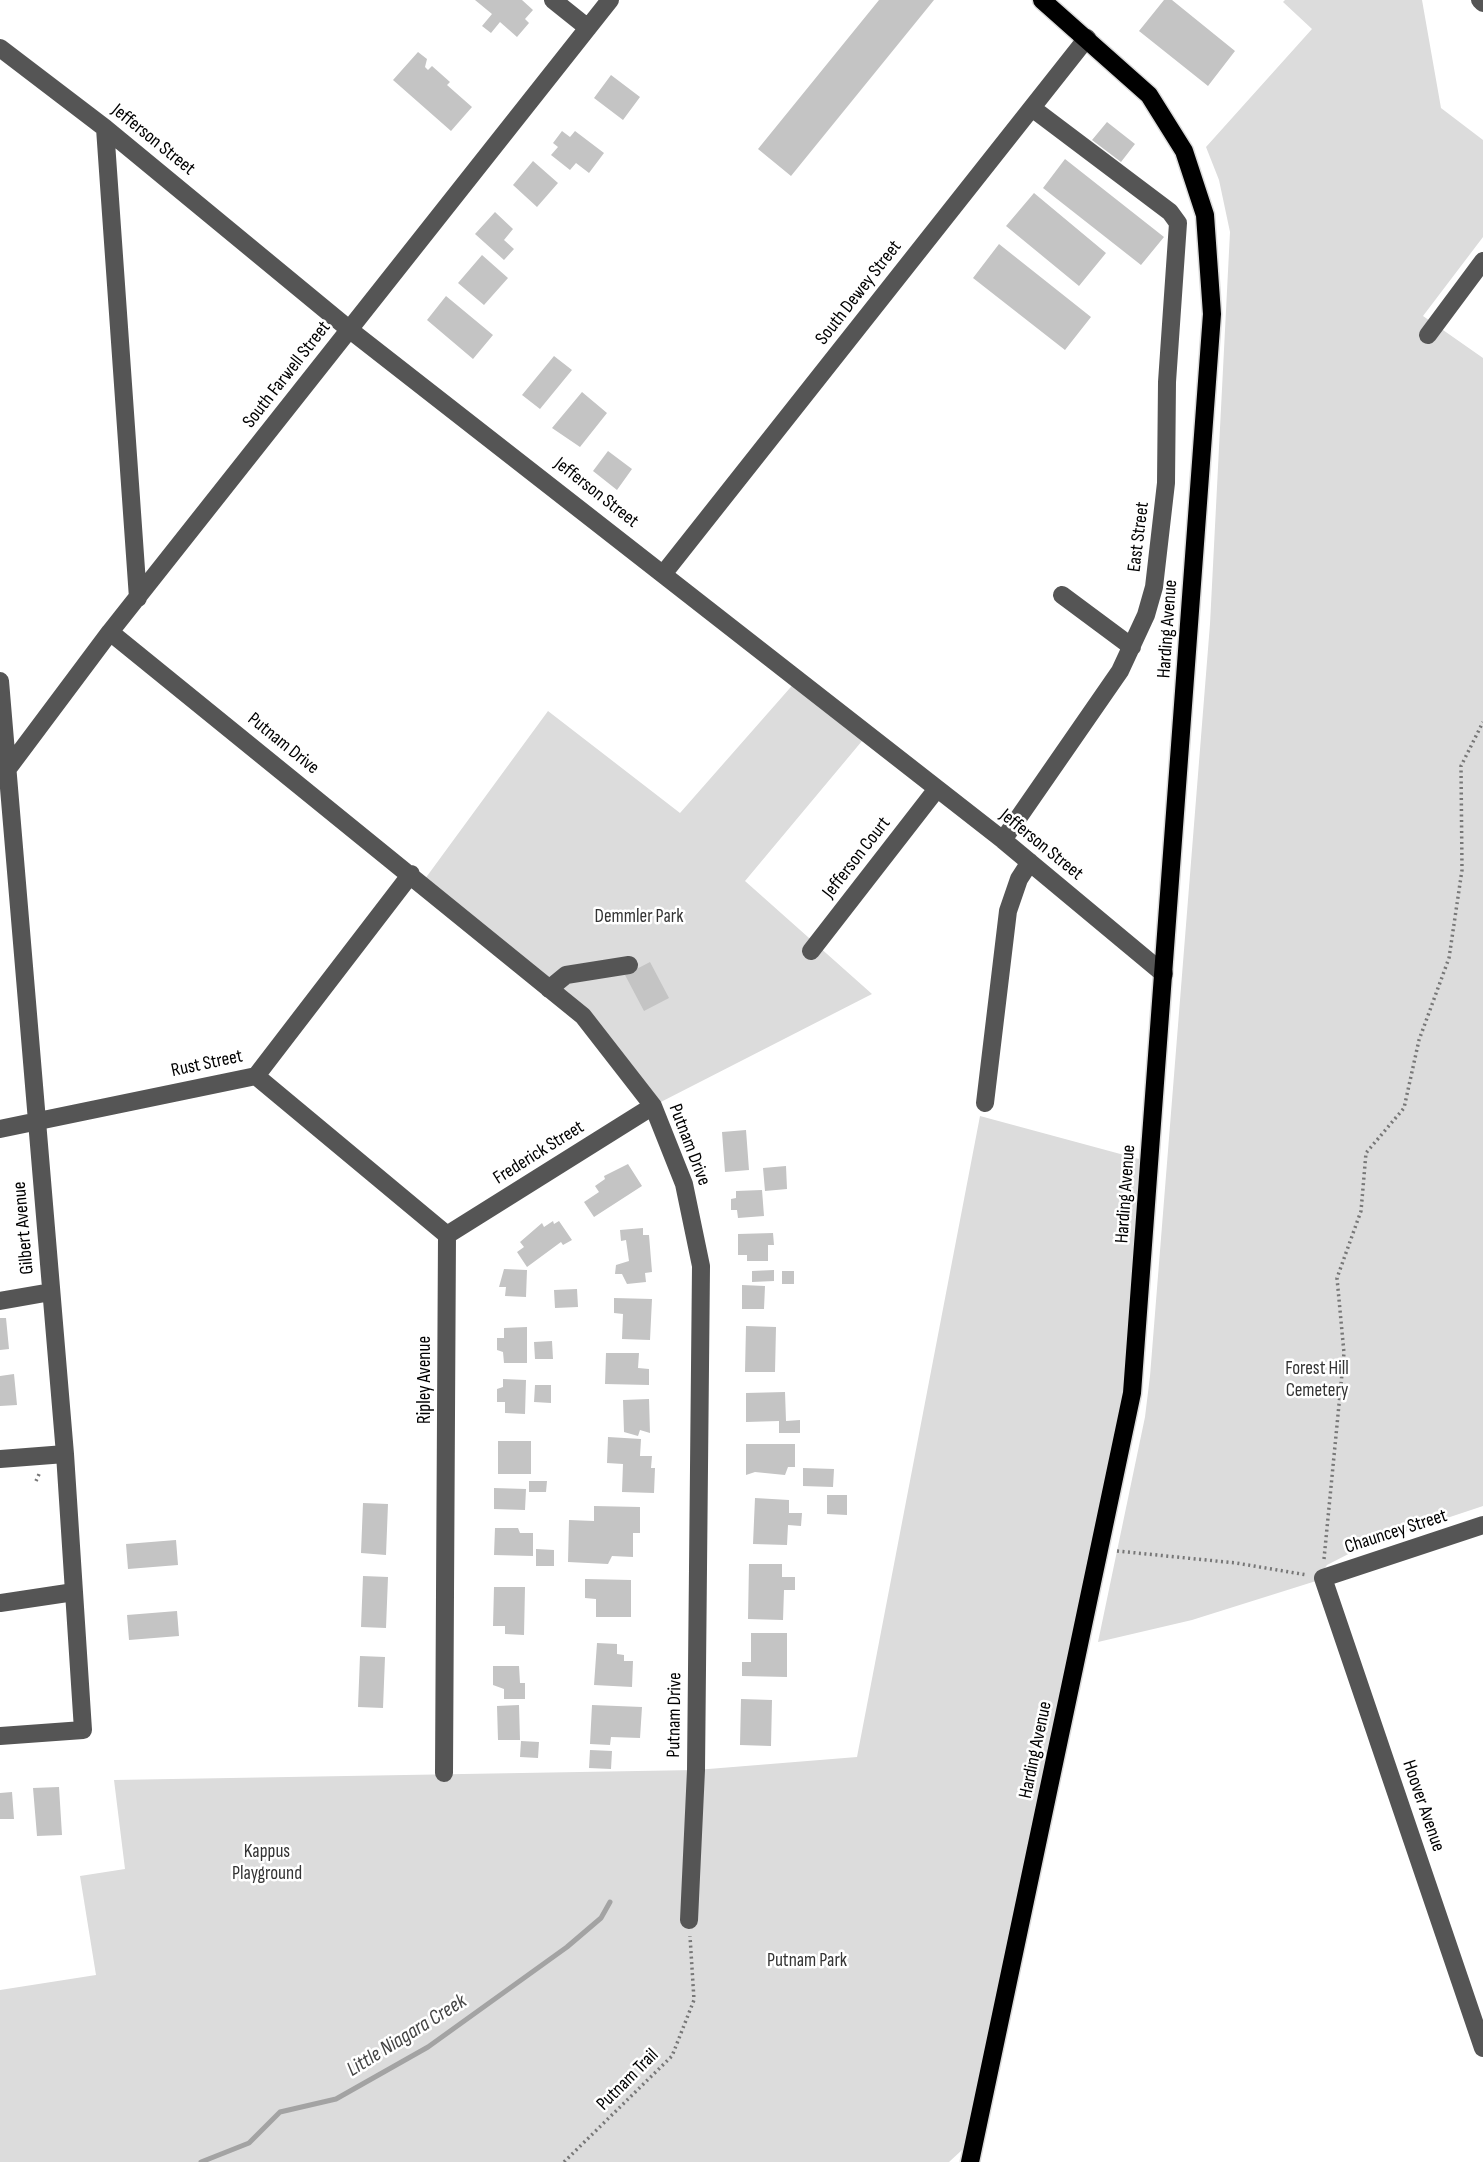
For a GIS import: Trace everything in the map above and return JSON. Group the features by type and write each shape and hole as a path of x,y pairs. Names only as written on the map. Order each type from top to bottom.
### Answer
{"main road":[{"name":"Harding Avenue","path":"970,2162 1132,1393 1212,314 1205,215 1184,151 1149,95 1042,0"}],"street":[{"path":"553,0 588,29"},
{"name":"South Farwell Street","path":"4,774 110,632 610,0"},
{"name":"South Dewey Street","path":"664,573 1087,38"},
{"name":"Jefferson Street","path":"0,48 105,128 350,330 1003,840 1164,974"},
{"path":"1032,108 1170,212 1178,223 1205,215"},
{"path":"105,128 138,598"},
{"name":"East Street","path":"1003,840 1107,693 1132,647 1154,587 1166,483 1167,382 1178,223"},
{"path":"1428,335 1483,261"},
{"path":"1062,595 1132,647"},
{"name":"Putnam Drive","path":"110,632 411,874 583,1017 653,1106 684,1184 701,1266 696,1770 689,1920"},
{"name":"Gilbert Avenue","path":"0,681 4,774 65,1454 83,1730 0,1736"},
{"name":"Jefferson Court","path":"811,951 936,790"},
{"path":"985,1103 1008,911 1019,878 1030,862"},
{"name":"Rust Street","path":"0,1129 256,1076 411,874"},
{"path":"549,989 566,975 629,965"},
{"path":"256,1076 447,1235"},
{"name":"Frederick Street","path":"447,1235 653,1106"},
{"name":"Ripley Avenue","path":"444,1773 447,1235"},
{"path":"0,1301 51,1292"},
{"path":"0,1459 65,1454"},
{"name":"Chauncey Street","path":"1323,1578 1483,1525"},
{"name":"Hoover Avenue","path":"1323,1578 1483,2048"},
{"path":"0,1603 74,1592"}],"path":[{"path":"1099,1549 1236,1563 1323,1578 1344,1353 1337,1278 1361,1211 1366,1153 1404,1108 1419,1040 1449,958 1462,870 1461,766 1483,722"},
{"name":"Putnam Trail","path":"564,2162 672,2056 694,2000 689,1920"}],"green space":[{"name":"Forest Hill Cemetery","path":"1422,0 1441,108 1483,140 1483,237 1423,316 1483,358 1483,1506 1366,1545 1327,1565 1316,1581 1192,1620 1098,1642 1145,1417 1150,1376 1210,624 1230,232 1219,180 1206,147 1312,29 1283,2"},
{"name":"Demmler Park","path":"797,680 867,735 745,881 872,994 653,1106 583,1016 422,883 548,711 680,813"},
{"name":"Putnam Park","path":"980,1116 1150,1162 1132,1393 975,2138 949,2162 0,2162 0,1990 96,1975 80,1876 125,1869 114,1780 696,1770 857,1757"}],"building":[{"path":"475,0 522,0 533,10 525,19 529,23 517,37 500,22 491,33 482,26 492,14"},
{"path":"879,0 934,0 791,176 758,149"},
{"path":"1164,0 1172,0 1235,51 1208,86 1139,31"},
{"path":"418,52 427,59 425,67 428,70 432,66 450,82 447,85 472,107 451,131 393,80"},
{"path":"611,75 640,97 623,120 594,98"},
{"path":"1107,122 1135,144 1121,162 1092,140"},
{"path":"562,131 570,137 575,131 604,153 589,173 576,163 570,170 551,155 558,147 553,143"},
{"path":"1065,159 1164,237 1141,265 1043,188"},
{"path":"533,161 558,183 537,207 513,185"},
{"path":"1034,193 1106,253 1079,286 1006,226"},
{"path":"495,212 513,229 504,240 514,249 504,260 475,234"},
{"path":"999,244 1091,317 1065,350 973,278"},
{"path":"482,255 508,278 484,305 458,283"},
{"path":"446,296 493,335 473,359 427,320"},
{"path":"554,356 572,370 540,409 522,395"},
{"path":"582,392 607,413 580,447 552,428"},
{"path":"608,451 632,469 617,490 593,471"},
{"path":"650,962 669,998 644,1011 625,975"},
{"path":"746,1130 749,1170 725,1172 722,1132"},
{"path":"628,1164 642,1186 594,1217 584,1202 599,1192 595,1186 605,1179 604,1176"},
{"path":"786,1166 787,1189 765,1191 763,1168"},
{"path":"762,1190 764,1216 738,1218 737,1210 731,1210 731,1199 736,1198 736,1191"},
{"path":"553,1221 554,1224 559,1221 572,1240 563,1245 561,1242 527,1267 517,1252 524,1247 520,1242 542,1223 544,1227"},
{"path":"643,1228 643,1235 649,1235 652,1272 645,1273 646,1282 627,1284 622,1274 615,1274 616,1265 629,1261 626,1240 621,1241 620,1230"},
{"path":"773,1233 774,1245 768,1245 768,1261 747,1261 747,1255 738,1255 738,1234"},
{"path":"504,1269 527,1270 526,1297 505,1296 506,1287 499,1287"},
{"path":"774,1270 774,1281 752,1282 752,1271"},
{"path":"782,1271 794,1271 794,1284 782,1284"},
{"path":"742,1285 765,1286 764,1309 742,1309"},
{"path":"577,1289 578,1307 555,1308 554,1290"},
{"path":"614,1298 652,1299 650,1340 622,1339 623,1314 614,1313"},
{"path":"0,1318 6,1318 9,1349 0,1350"},
{"path":"746,1326 776,1327 775,1372 745,1372"},
{"path":"527,1327 527,1363 504,1363 503,1352 497,1350 497,1338 504,1338 504,1328"},
{"path":"552,1341 553,1359 535,1359 534,1342"},
{"path":"606,1353 639,1353 638,1368 649,1369 649,1385 605,1384"},
{"path":"14,1374 17,1405 0,1406 0,1376"},
{"path":"503,1379 526,1380 525,1414 505,1413 505,1402 497,1402 497,1389 503,1387"},
{"path":"535,1385 551,1385 551,1403 534,1402"},
{"path":"785,1392 786,1421 800,1420 800,1433 779,1433 779,1421 746,1422 746,1393"},
{"path":"649,1399 650,1433 640,1430 638,1436 624,1432 623,1400"},
{"path":"608,1437 641,1439 640,1456 652,1456 651,1468 655,1468 654,1493 622,1492 623,1464 607,1463"},
{"path":"498,1441 531,1441 531,1474 498,1474"},
{"path":"746,1444 795,1444 795,1467 788,1467 785,1475 755,1472 746,1475"},
{"path":"803,1468 834,1469 833,1487 803,1486"},
{"path":"529,1481 547,1481 546,1492 529,1492"},
{"path":"494,1488 526,1489 525,1510 494,1509"},
{"path":"827,1495 847,1495 847,1515 827,1514"},
{"path":"755,1498 789,1500 789,1513 802,1513 801,1526 788,1525 787,1545 753,1544"},
{"path":"363,1503 388,1504 386,1555 361,1553"},
{"path":"594,1506 640,1507 640,1533 633,1533 633,1557 612,1556 608,1564 568,1562 569,1520 594,1521"},
{"path":"495,1528 518,1528 520,1533 533,1533 533,1556 494,1555"},
{"path":"176,1540 178,1565 128,1569 126,1544"},
{"path":"536,1549 554,1550 554,1566 536,1566"},
{"path":"749,1564 782,1564 782,1577 795,1577 795,1590 784,1590 783,1620 748,1619"},
{"path":"363,1576 388,1577 386,1628 361,1627"},
{"path":"585,1579 631,1580 631,1617 596,1617 596,1599 585,1598"},
{"path":"494,1587 525,1587 524,1635 505,1634 505,1626 493,1626"},
{"path":"177,1611 179,1636 129,1640 127,1615"},
{"path":"751,1633 787,1633 787,1677 742,1676 742,1662 751,1662"},
{"path":"597,1643 617,1644 617,1654 624,1655 624,1661 633,1661 632,1687 594,1685"},
{"path":"360,1656 385,1657 383,1708 358,1707"},
{"path":"493,1666 519,1666 520,1683 525,1683 525,1699 504,1699 504,1689 493,1685"},
{"path":"741,1699 772,1700 771,1746 740,1745"},
{"path":"519,1705 520,1740 498,1740 497,1706"},
{"path":"592,1705 642,1707 640,1738 611,1737 610,1745 590,1744"},
{"path":"521,1741 539,1742 538,1758 520,1757"},
{"path":"590,1750 612,1751 611,1769 589,1768"},
{"path":"59,1787 62,1835 37,1836 33,1788"},
{"path":"12,1792 14,1819 0,1819 0,1793"}],"waterway":[{"name":"Little Niagara Creek","path":"201,2162 249,2143 280,2112 336,2099 428,2047 567,1947 601,1918 610,1902"}],"park label":[{"name":"Kappus Playground","path":"267,1863"}]}
